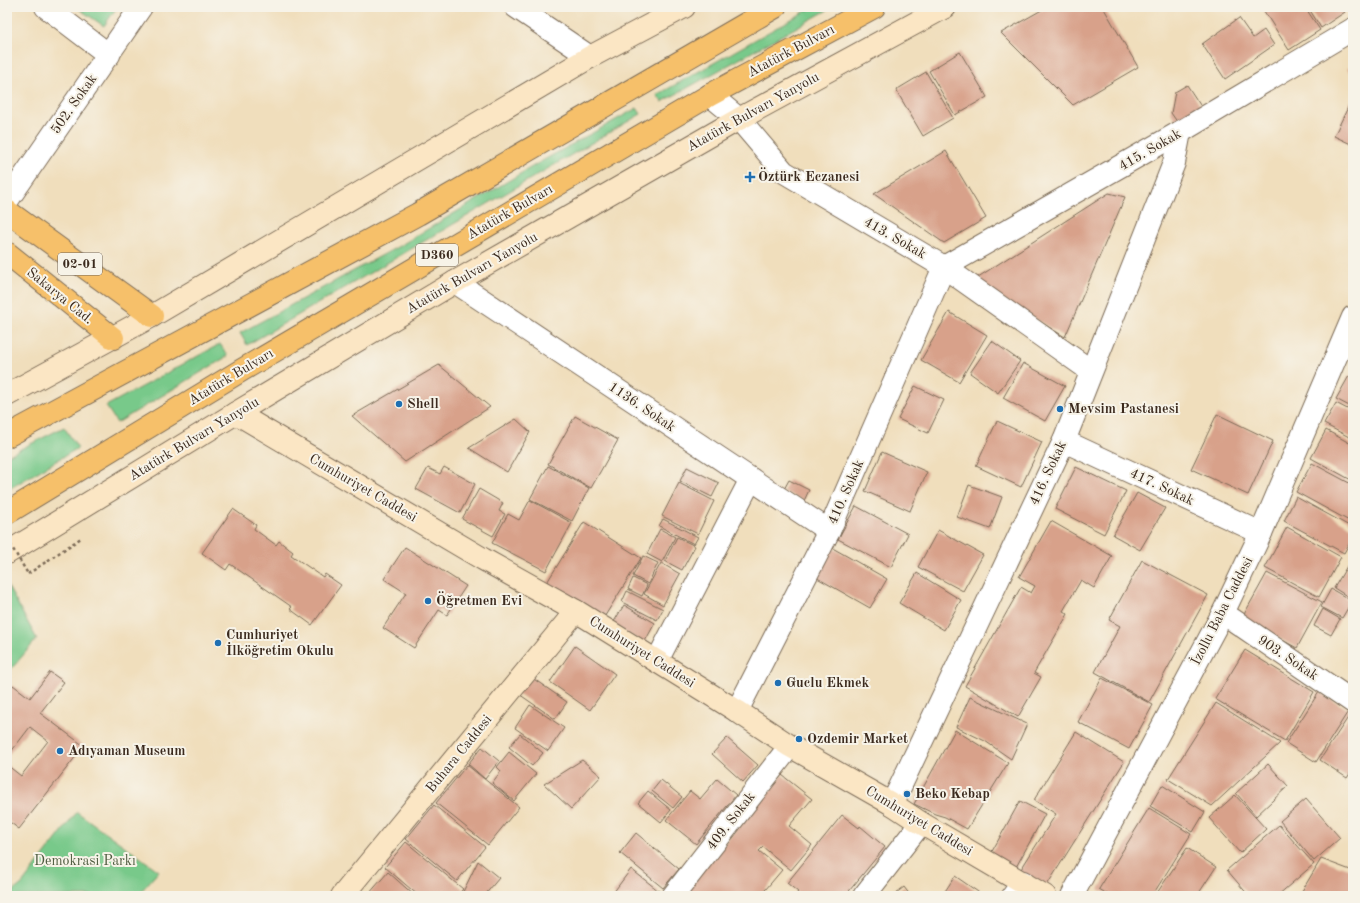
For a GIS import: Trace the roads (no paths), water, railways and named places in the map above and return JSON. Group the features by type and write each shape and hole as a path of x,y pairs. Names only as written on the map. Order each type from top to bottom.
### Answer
{"main road":[{"path":"7,436 418,214 775,7"},
{"name":"Atatürk Bulvarı","path":"7,513 242,370 710,95 874,7"},
{"name":"02-01","path":"7,211 152,316"},
{"name":"Sakarya Cad.","path":"7,253 113,338"}],"street":[{"path":"46,7 109,55"},
{"name":"502. Sokak","path":"7,201 141,7"},
{"path":"516,7 590,57"},
{"path":"7,395 152,316 590,57 684,7"},
{"name":"Atatürk Bulvarı Yanyolu","path":"7,553 236,413 455,282 738,119 945,7"},
{"name":"415. Sokak","path":"944,267 1180,132 1353,29"},
{"name":"413. Sokak","path":"710,95 738,119 784,172 944,267 1091,371"},
{"name":"416. Sokak","path":"892,804 1064,441 1174,163 1180,132"},
{"name":"410. Sokak","path":"737,711 829,531 944,267"},
{"name":"1136. Sokak","path":"455,282 829,531"},
{"name":"İzollu Baba Caddesi","path":"1072,896 1223,613 1261,533 1353,317"},
{"name":"Cumhuriyet Caddesi","path":"236,413 483,559 576,611 737,711 790,746 892,804 1018,889 1045,896"},
{"name":"417. Sokak","path":"1064,441 1261,533"},
{"path":"657,662 751,479"},
{"name":"Buhara Caddesi","path":"342,896 576,611"},
{"name":"903. Sokak","path":"1223,613 1353,702"},
{"name":"409. Sokak","path":"673,896 790,746"},
{"path":"864,896 921,823"}],"place":[{"name":"Öztürk Eczanesi","path":"750,177"},
{"name":"Shell","path":"399,404"},
{"name":"Mevsim Pastanesi","path":"1060,409"},
{"name":"Öğretmen Evi","path":"428,601"},
{"name":"Cumhuriyet İlköğretim Okulu","path":"218,643"},
{"name":"Guclu Ekmek","path":"778,683"},
{"name":"Ozdemir Market","path":"799,739"},
{"name":"Adıyaman Museum","path":"60,751"},
{"name":"Beko Kebap","path":"907,794"}],"park label":[{"name":"Demokrasi Parkı","path":"85,861"}]}
